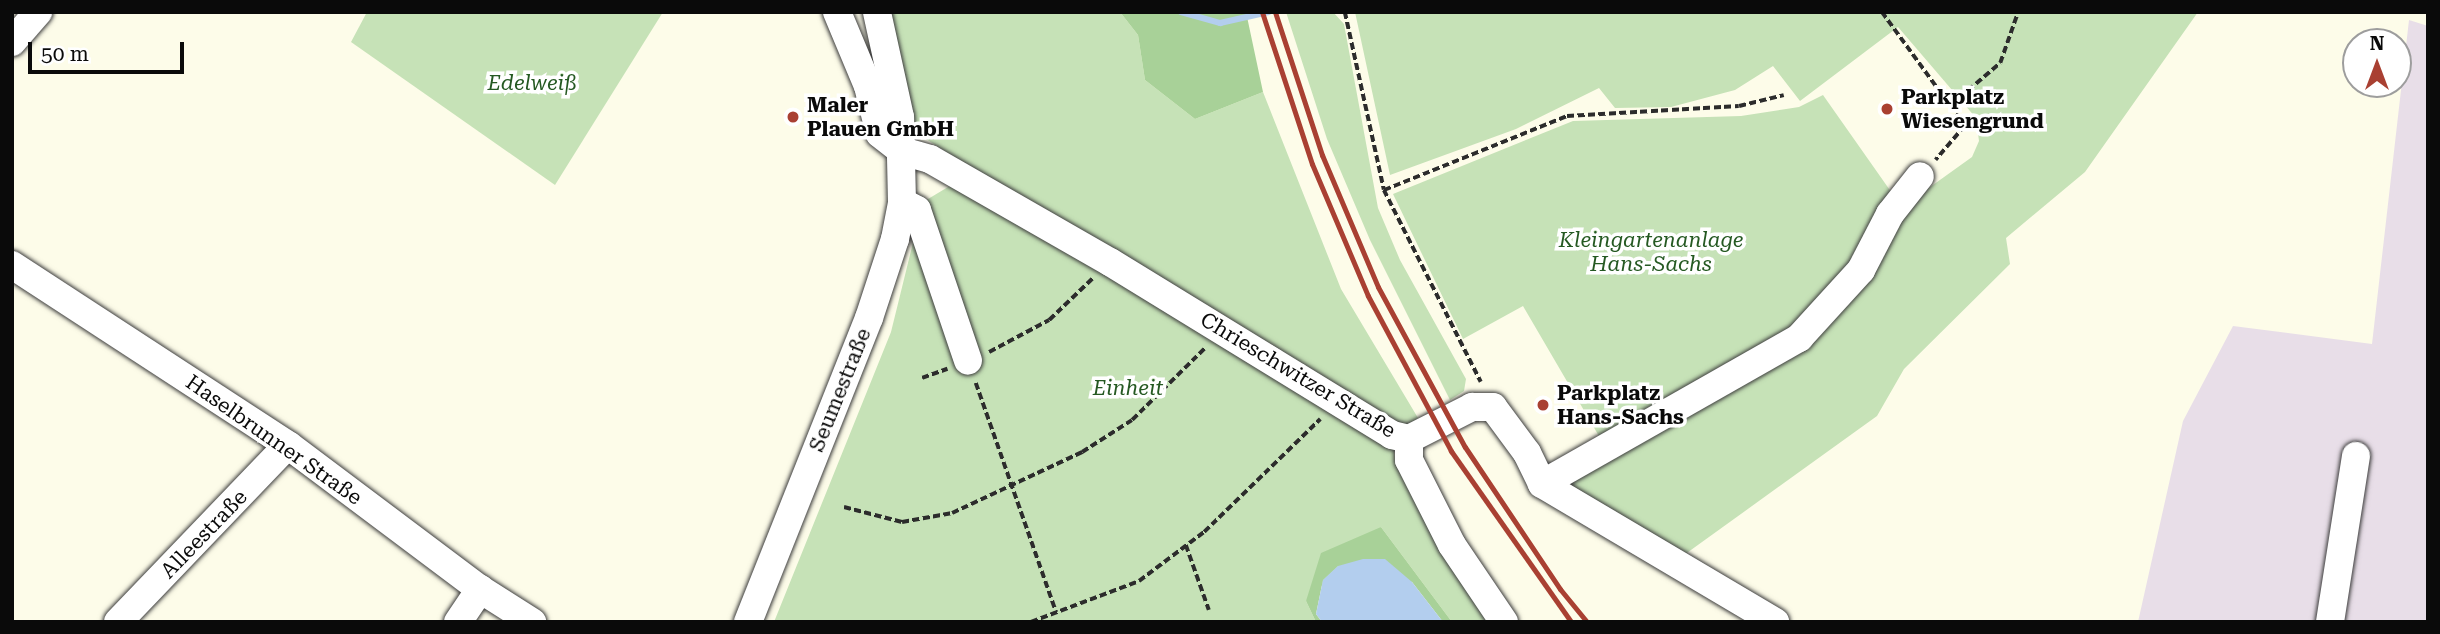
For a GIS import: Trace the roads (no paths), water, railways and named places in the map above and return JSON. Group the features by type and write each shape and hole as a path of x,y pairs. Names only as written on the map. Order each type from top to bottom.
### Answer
{"street":[{"path":"12,42 38,12"},
{"path":"837,12 868,86 880,134 902,151"},
{"name":"Seumestraße","path":"748,622 869,318 895,239 902,202 900,117 877,12"},
{"name":"Chrieschwitzer Straße","path":"902,151 930,159 1110,262 1392,435 1409,439 1472,407 1493,408 1527,453 1542,484"},
{"path":"1775,622 1542,484 1799,338 1861,270 1890,214 1920,176"},
{"path":"902,202 917,210 968,361"},
{"name":"Haselbrunner Straße","path":"12,265 288,445 480,589 532,622"},
{"path":"1409,439 1409,460 1452,545 1504,622"},
{"name":"Alleestraße","path":"118,622 288,445"},
{"path":"2330,622 2356,456"},
{"path":"458,622 480,589"}],"water":[{"path":"1363,559 1385,559 1412,582 1443,622 1322,622 1316,614 1323,580 1338,566"}],"waterway":[{"path":"1181,12 1220,23 1269,12"}],"railway":[{"path":"1262,12 1312,164 1368,296 1451,451 1571,622"},
{"path":"1275,12 1322,155 1378,287 1465,447 1560,589 1587,622"}],"place":[{"name":"Parkplatz Wiesengrund","path":"1887,109"},
{"name":"Maler Plauen GmbH","path":"793,117"},
{"name":"Parkplatz Hans-Sachs","path":"1543,405"}],"park label":[{"name":"Edelweiß","path":"532,83"},
{"name":"Kleingartenanlage Hans-Sachs","path":"1651,252"},
{"name":"Einheit","path":"1128,388"}]}
